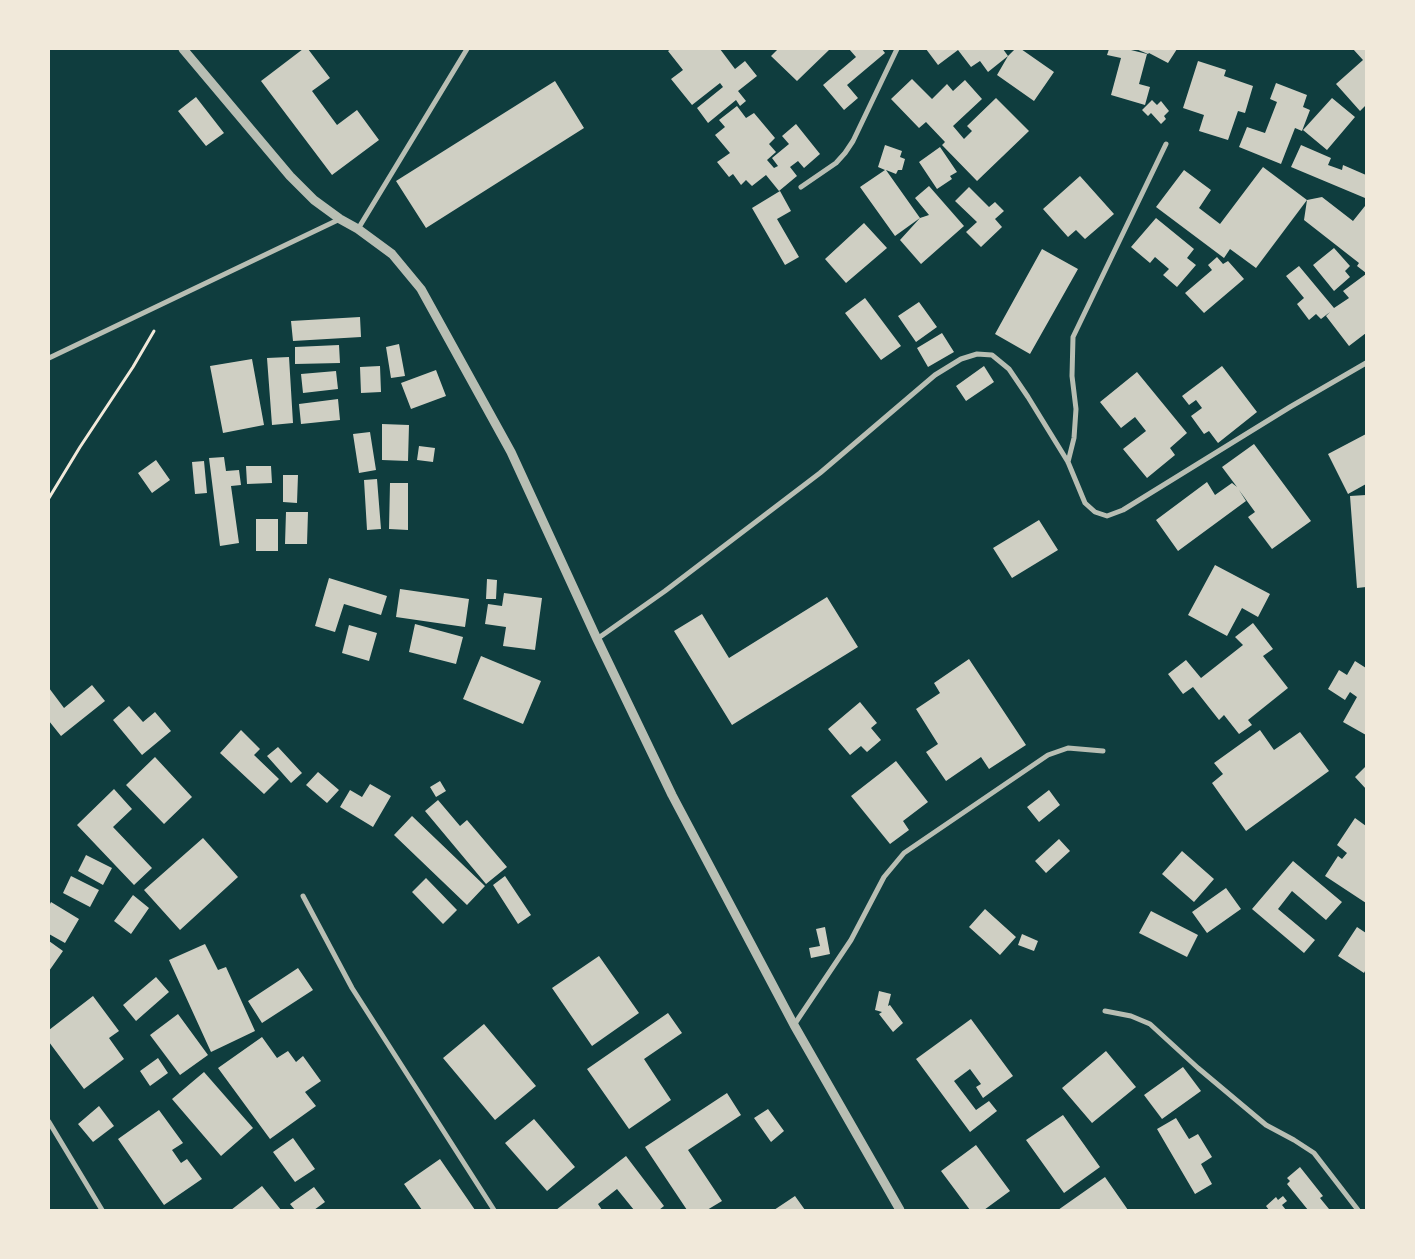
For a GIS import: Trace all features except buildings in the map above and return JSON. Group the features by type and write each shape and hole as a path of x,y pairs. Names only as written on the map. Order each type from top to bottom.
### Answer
{"street":[{"path":"183,49 290,176 314,200 392,254 421,289 511,452 597,639 672,795 794,1025 900,1210"},
{"path":"358,229 467,49"},
{"path":"801,186 836,163 845,154 897,49"},
{"path":"1068,462 1074,438 1076,409 1072,376 1073,337 1166,144"},
{"path":"49,358 340,219"},
{"path":"597,639 665,591 812,479 935,375 961,359 977,354 992,355 1009,369 1068,462 1085,503 1095,512 1107,516 1124,510 1290,407 1366,363"},
{"path":"794,1025 851,940 884,877 904,853 1048,755 1068,748 1103,751"},
{"path":"303,896 352,988 494,1210"},
{"path":"1105,1012 1131,1016 1150,1024 1198,1068 1266,1125 1314,1153 1358,1210"},
{"path":"49,1122 102,1210"}],"path":[{"path":"49,498 133,367 171,300"}]}
